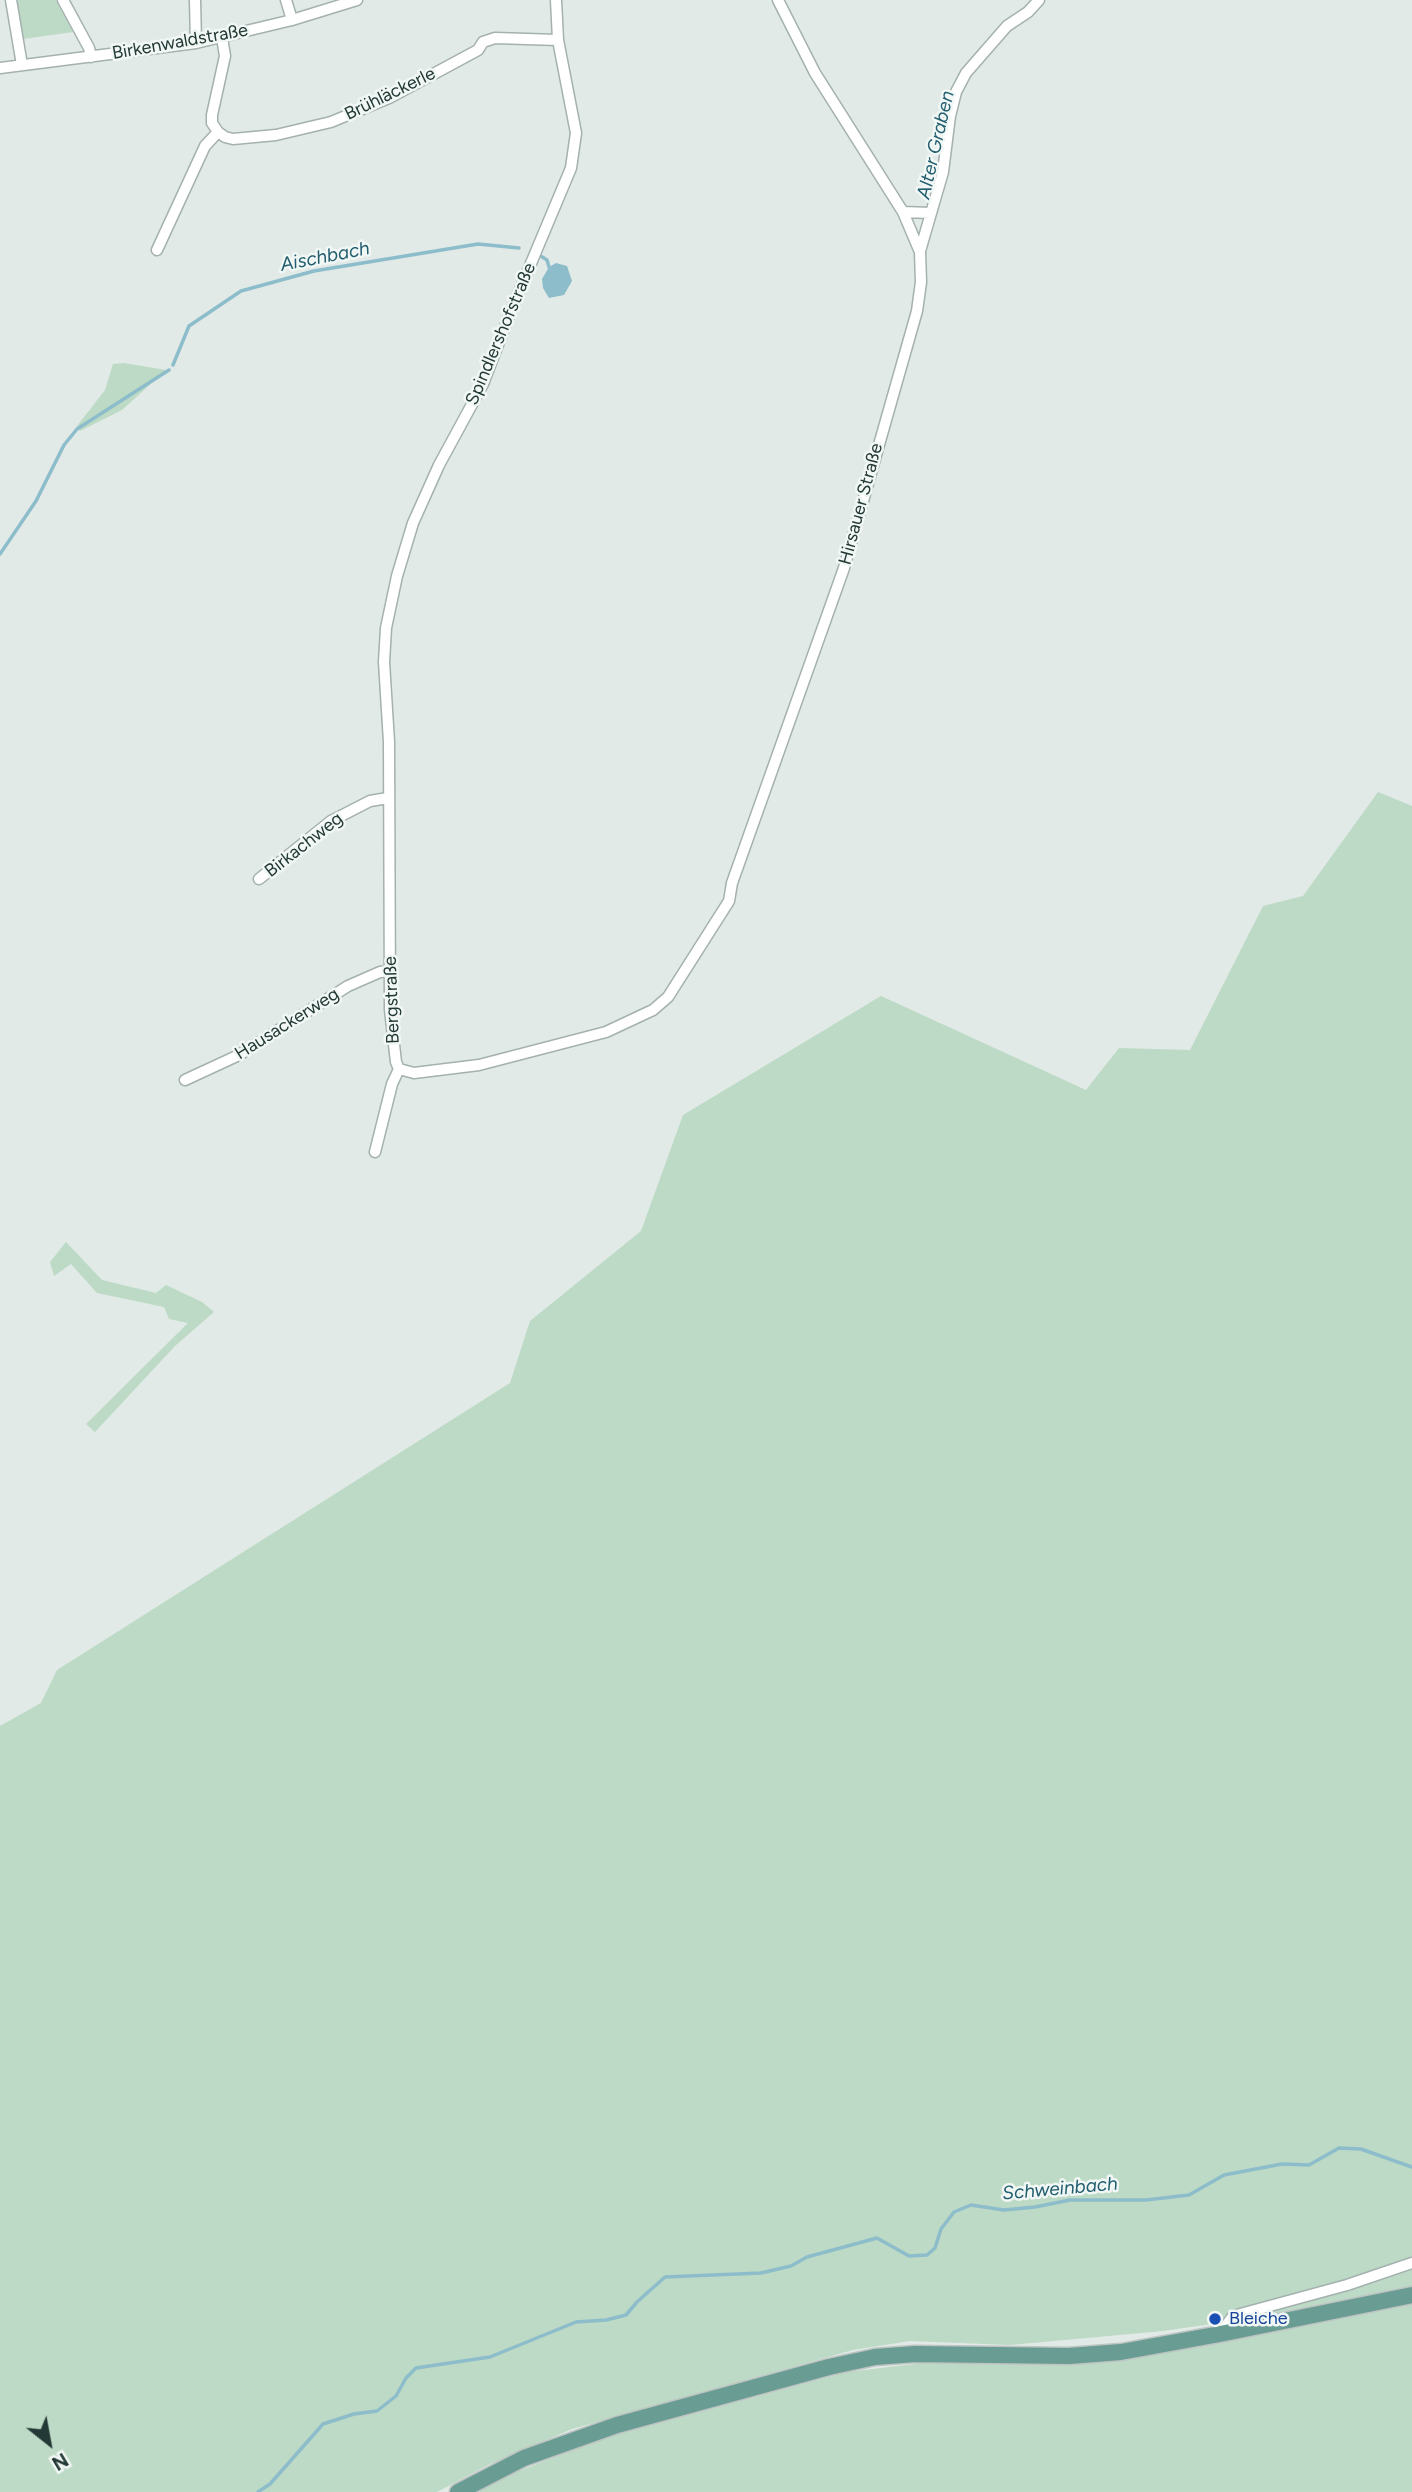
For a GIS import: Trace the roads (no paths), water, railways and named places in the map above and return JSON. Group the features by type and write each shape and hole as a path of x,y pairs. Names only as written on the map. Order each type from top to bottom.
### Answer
{"main road":[{"path":"458,2492 524,2458 617,2425 875,2357 915,2354 1069,2356 1121,2352 1412,2295"}],"street":[{"path":"11,0 22,65"},
{"path":"63,0 89,48 91,57"},
{"path":"195,0 196,43"},
{"path":"286,0 292,20"},
{"name":"Birkenwaldstraße","path":"0,68 196,43 292,20 357,0"},
{"name":"Spindlershofstraße","path":"384,662 386,628 397,576 413,523 439,465 483,384 571,168 576,133 558,40 556,0"},
{"name":"Hirsauer Straße","path":"656,1008 668,997 729,901 732,883 844,568 917,312 921,282 920,252 903,212 816,73 778,0"},
{"path":"920,252 943,172 956,92 966,73 1001,33 1039,0"},
{"path":"157,250 205,146 218,132 212,122 212,115 225,56 222,38"},
{"name":"Brühläckerle","path":"218,132 233,139 253,138 331,122 389,98 495,38 558,40"},
{"path":"903,212 931,213"},
{"name":"Bergstraße","path":"384,662 389,743 389,971 393,1049 399,1069 414,1073 479,1065 606,1032 656,1008"},
{"name":"Birkachweg","path":"259,879 331,821 370,801 388,799"},
{"name":"Hausackerweg","path":"185,1080 239,1055 348,986 380,972 389,971"},
{"path":"374,1152 392,1084 399,1069"},
{"path":"1220,2334 1233,2316 1347,2285 1412,2263"}],"water":[{"path":"556,263 567,266 572,281 564,295 549,298 543,288 542,279 549,267"}],"waterway":[{"name":"Aischbach","path":"173,365 189,326 241,291 314,271 478,244 519,248"},
{"name":"Aischbach","path":"539,255 547,260 549,267"},
{"name":"Aischbach","path":"0,554 36,501 64,445 77,429 169,370"},
{"name":"Schweinbach","path":"258,2492 270,2484 323,2424 354,2414 377,2411 396,2396 406,2378 416,2368 490,2357 576,2322 606,2320 626,2315 665,2277 761,2273 877,2238 909,2256 927,2255 935,2248 941,2229 954,2212 971,2205 1004,2210 1070,2200 1146,2200 1189,2195 1224,2175 1282,2164 1309,2165 1339,2148 1361,2149 1412,2167"}],"place":[{"name":"Bleiche","path":"1215,2319"}],"water label":[{"name":"Alter Graben","path":"936,145"}]}
